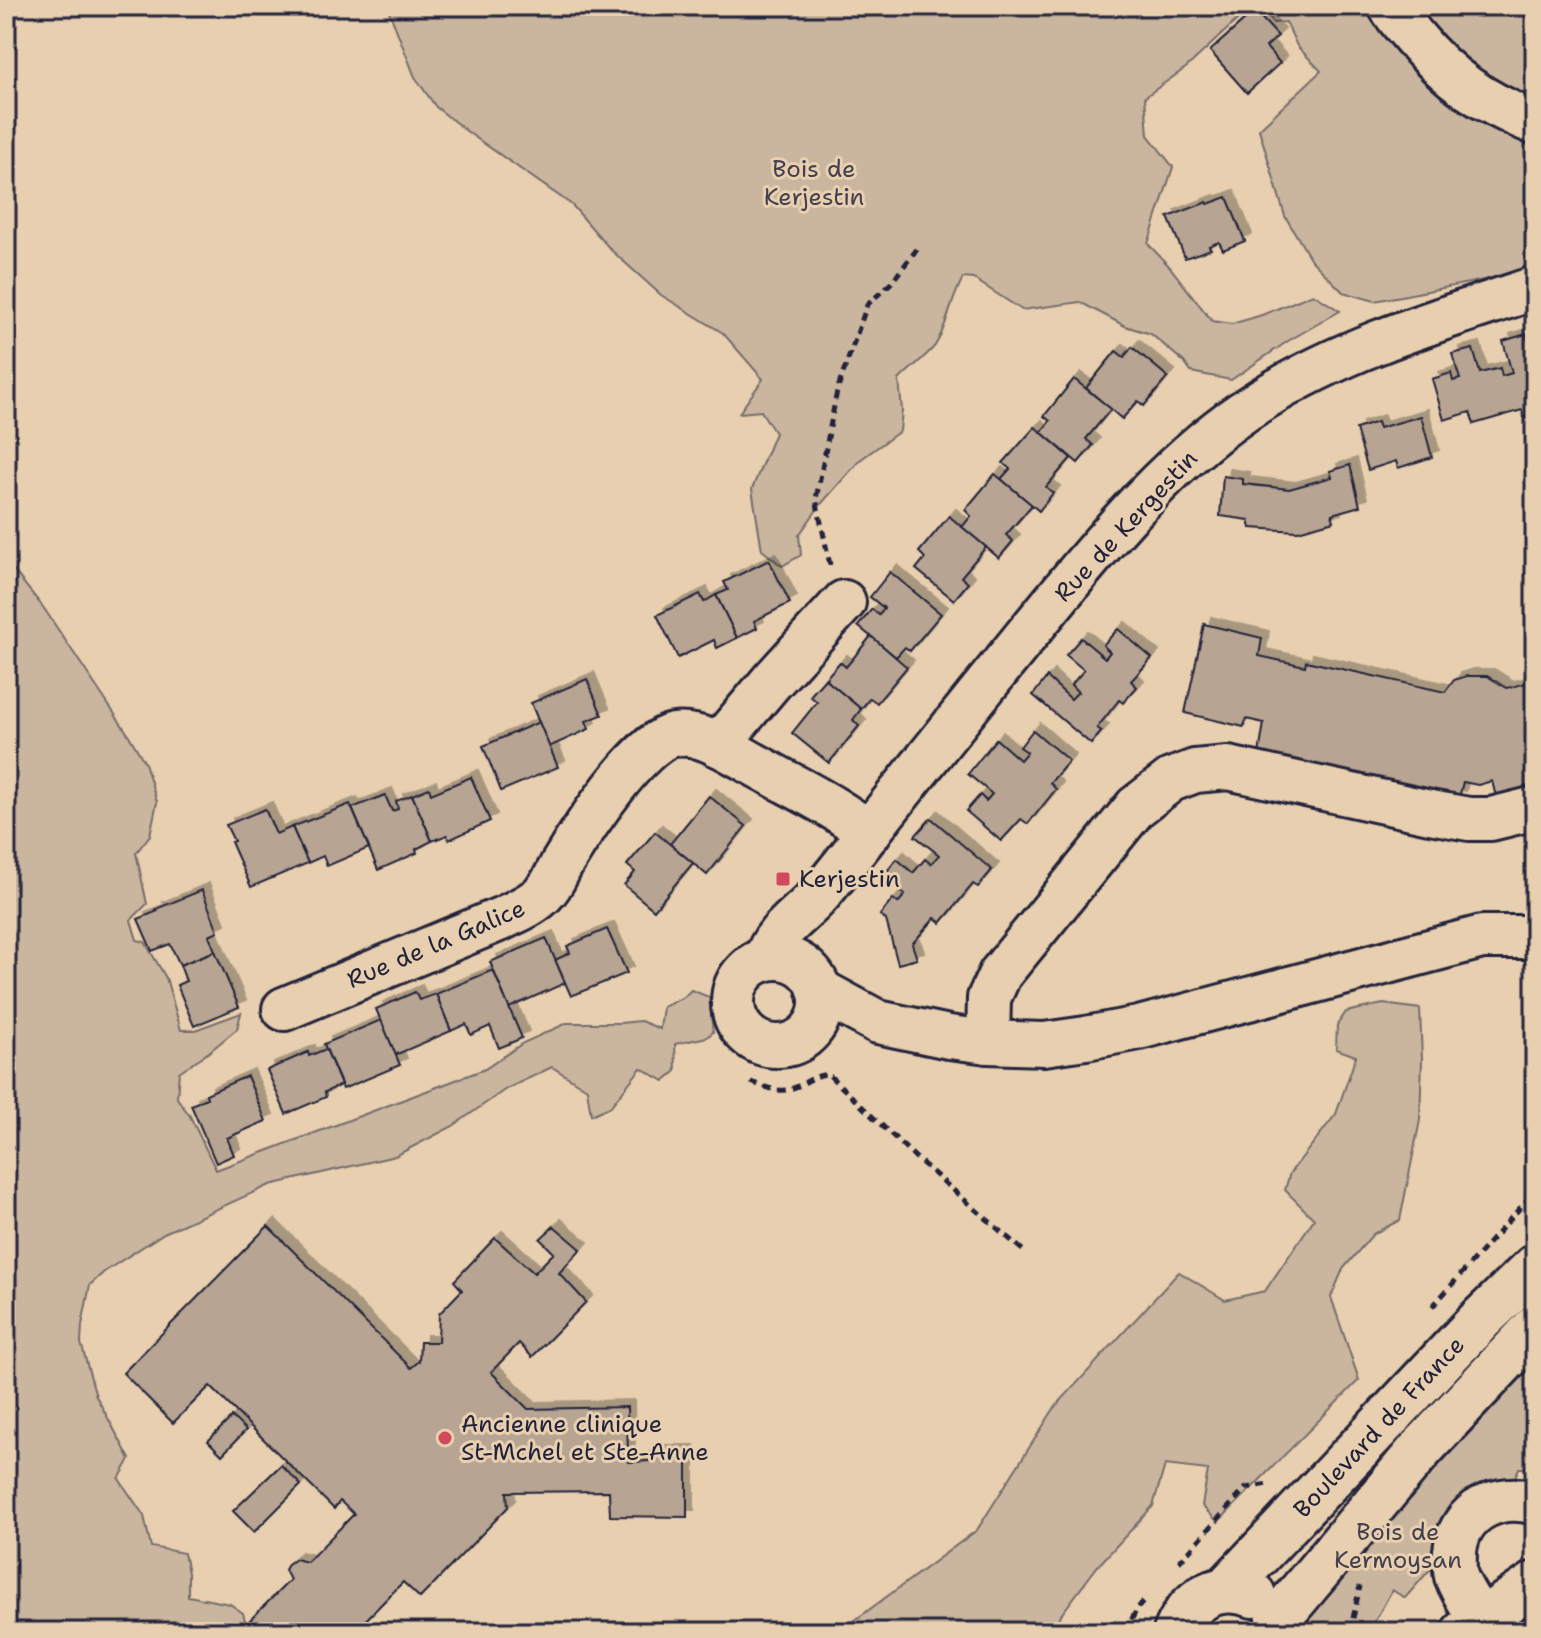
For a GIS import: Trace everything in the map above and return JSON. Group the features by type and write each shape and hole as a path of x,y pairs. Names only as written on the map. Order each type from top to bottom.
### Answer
{"main road":[{"name":"Boulevard de France","path":"1225,1590 1481,1319 1535,1267"},
{"name":"Boulevard de France","path":"1176,1632 1186,1612 1205,1596 1225,1590 1256,1596 1269,1605 1282,1625 1421,1449 1535,1328"}],"street":[{"path":"1390,6 1424,49 1459,84 1486,101 1535,123"},
{"name":"Rue de Kergestin","path":"818,897 813,920 814,996 803,1038 774,1046 759,1042 748,1036 735,1015 734,989 740,977 749,967 766,959 778,935 818,897 1095,552 1158,484 1212,436 1258,401 1331,363 1428,323 1535,288"},
{"path":"718,745 844,602"},
{"name":"Rue de la Galice","path":"284,1009 533,903 548,889 598,810 646,750 659,740 673,735 692,736 718,745 844,814 869,833"},
{"path":"988,1042 989,998 1000,974 1136,807 1171,780 1195,771 1228,768 1469,819 1491,819 1535,808"},
{"path":"766,959 787,959 797,963 814,996 878,1022 949,1037 1044,1044 1139,1028 1482,937 1535,937"},
{"path":"1441,947 1487,948 1535,954"},
{"path":"1535,1503 1505,1499 1474,1512 1463,1525 1456,1543 1454,1562 1472,1626 1535,1583"}],"path":[{"path":"844,602 836,596 816,499 837,391 867,305 891,283 917,249"},
{"path":"751,1082 779,1091 828,1074 915,1157 1027,1254"},
{"path":"1431,1308 1535,1191"},
{"path":"1176,1565 1246,1488 1274,1483"},
{"path":"1125,1632 1137,1609 1147,1598"}],"green space":[{"name":"Bois de Kerjestin","path":"387,6 1252,6 1187,67 1145,97 1148,135 1173,167 1148,244 1212,321 1232,324 1313,294 1340,311 1288,341 1231,380 1191,372 1184,362 1151,334 1125,326 1080,302 1022,310 974,279 963,278 936,344 899,380 902,410 900,431 860,460 821,504 799,535 801,555 782,566 762,550 752,489 775,433 761,411 739,413 763,379 723,333 661,295 611,250 572,205 436,107 415,77"},
{"path":"1263,6 1535,6 1535,268 1375,301 1343,292 1311,260 1285,216 1259,129 1321,71 1297,46 1286,22 1273,23"},
{"path":"6,561 43,607 145,763 157,802 150,835 136,853 147,904 131,920 137,940 145,942 166,978 181,1030 195,1030 241,1013 237,1029 179,1072 177,1098 190,1116 216,1170 485,1069 523,1043 567,1023 641,1021 660,1029 663,1007 691,990 709,997 713,1032 707,1037 675,1044 676,1071 664,1081 641,1068 610,1107 591,1115 587,1089 552,1067 506,1089 453,1126 395,1156 270,1185 164,1233 104,1272 90,1285 81,1343 96,1396 130,1459 119,1479 144,1516 151,1547 184,1553 188,1596 230,1604 243,1613 248,1632 6,1632"},
{"path":"1383,1004 1420,1009 1420,1120 1400,1220 1373,1234 1343,1269 1331,1297 1359,1380 1218,1522 1202,1506 1208,1470 1165,1465 1153,1506 1097,1567 1048,1632 839,1632 977,1530 1055,1407 1179,1272 1225,1300 1265,1291 1314,1219 1285,1190 1290,1173 1336,1114 1356,1056 1336,1049 1337,1025 1346,1012"},
{"name":"Bois de Kermoysan","path":"1535,1337 1535,1468 1519,1468 1505,1499 1441,1557 1405,1598 1392,1590 1369,1632 1306,1632 1304,1601"}],"building":[{"path":"1255,11 1278,36 1266,47 1280,63 1247,93 1210,51"},
{"path":"1227,197 1245,241 1223,250 1219,242 1209,246 1211,249 1185,258 1168,217"},
{"path":"1526,334 1535,365 1535,414 1524,417 1522,410 1474,424 1470,412 1444,420 1432,379 1451,373 1453,381 1460,379 1452,354 1473,349 1480,373 1500,368 1502,376 1512,373 1503,341"},
{"path":"1132,347 1168,377 1144,406 1138,401 1122,419 1086,388 1116,351 1124,357"},
{"path":"1074,379 1111,409 1086,439 1093,445 1078,463 1041,432 1050,421 1044,416"},
{"path":"1421,416 1432,457 1398,468 1396,461 1368,470 1356,429 1377,422 1379,428"},
{"path":"1035,427 1071,458 1046,487 1053,493 1039,511 1001,479 1010,469 1003,463"},
{"path":"1350,465 1360,506 1332,514 1334,521 1298,531 1251,528 1249,520 1220,516 1223,476 1243,479 1243,484 1289,489 1332,477 1330,471"},
{"path":"995,474 1032,505 1006,535 1013,541 999,558 962,527 971,516 965,510"},
{"path":"949,516 986,547 961,577 968,583 954,600 916,569 925,558 919,552"},
{"path":"769,560 790,603 754,621 757,628 737,638 716,595 728,590 724,582"},
{"path":"890,572 941,614 910,651 905,647 896,657 858,626 872,609 879,615 884,608 870,597"},
{"path":"700,594 704,602 716,595 737,638 717,648 714,640 678,658 657,615"},
{"path":"1204,624 1262,638 1259,656 1305,666 1306,661 1445,692 1454,680 1467,676 1487,676 1507,688 1535,681 1535,787 1496,797 1492,781 1478,785 1463,782 1459,798 1259,754 1264,723 1246,719 1244,727 1185,713"},
{"path":"1118,629 1152,658 1131,681 1137,687 1123,703 1119,700 1097,728 1102,731 1091,744 1033,695 1047,677 1071,699 1078,692 1071,685 1084,670 1066,655 1081,638 1105,658 1110,652 1103,645"},
{"path":"871,636 907,667 877,703 870,698 861,709 825,679 840,662 846,667"},
{"path":"587,679 602,715 586,721 589,729 549,747 531,703"},
{"path":"825,679 861,709 853,720 859,726 829,763 792,733 817,702 810,696"},
{"path":"539,722 558,767 501,791 483,746"},
{"path":"1033,730 1069,761 1050,783 1056,789 1028,824 1021,819 1001,841 966,811 980,795 986,801 992,794 968,774 996,739 1020,760 1027,752 1020,747"},
{"path":"471,777 490,821 449,840 447,835 432,841 412,795 429,788 431,794"},
{"path":"385,795 392,811 398,809 396,801 412,795 432,841 416,849 417,853 378,870 352,808"},
{"path":"709,796 746,826 707,875 670,844"},
{"path":"350,804 369,848 327,866 323,856 308,863 292,827"},
{"path":"265,809 276,834 292,827 308,863 251,887 226,825"},
{"path":"931,818 992,870 978,887 973,884 941,923 935,918 912,944 917,959 898,964 886,920 880,915 893,899 898,903 905,895 882,877 897,859 913,873 925,859 931,864 939,855 915,836"},
{"path":"655,832 693,863 654,910 624,885 635,872 627,865"},
{"path":"202,890 218,931 209,935 215,951 180,965 170,944 152,951 138,919"},
{"path":"607,929 627,973 571,996 555,960 570,953 567,946"},
{"path":"546,938 565,983 509,1008 490,962"},
{"path":"215,951 239,1007 194,1026 177,985 186,981 180,965"},
{"path":"493,970 522,1038 499,1048 490,1026 471,1035 466,1024 451,1031 436,994"},
{"path":"415,992 419,1000 436,994 451,1031 395,1055 376,1009"},
{"path":"381,1020 400,1065 343,1089 324,1044"},
{"path":"326,1049 341,1085 325,1092 326,1097 286,1114 267,1070 308,1052 309,1056"},
{"path":"247,1076 266,1121 227,1138 234,1155 216,1163 191,1105 207,1098 206,1094"},
{"name":"Ancienne clinique St-Mchel et Ste-Anne","path":"268,1226 411,1368 419,1361 420,1342 438,1342 439,1314 462,1290 454,1281 495,1238 534,1273 554,1253 540,1239 554,1226 581,1249 559,1273 586,1302 532,1357 519,1343 491,1372 528,1409 627,1407 628,1462 651,1461 651,1452 687,1452 687,1517 610,1516 609,1491 507,1492 508,1507 420,1598 403,1582 354,1632 262,1632 250,1620 290,1580 285,1570 288,1564 295,1559 307,1562 354,1514 340,1501 334,1509 210,1386 173,1423 123,1373"},
{"path":"232,1417 246,1430 222,1455 208,1441"},
{"path":"281,1465 301,1485 254,1532 233,1511"}],"place":[{"name":"Kerjestin","path":"783,879"},
{"name":"Ancienne clinique St-Mchel et Ste-Anne","path":"445,1438"}]}
